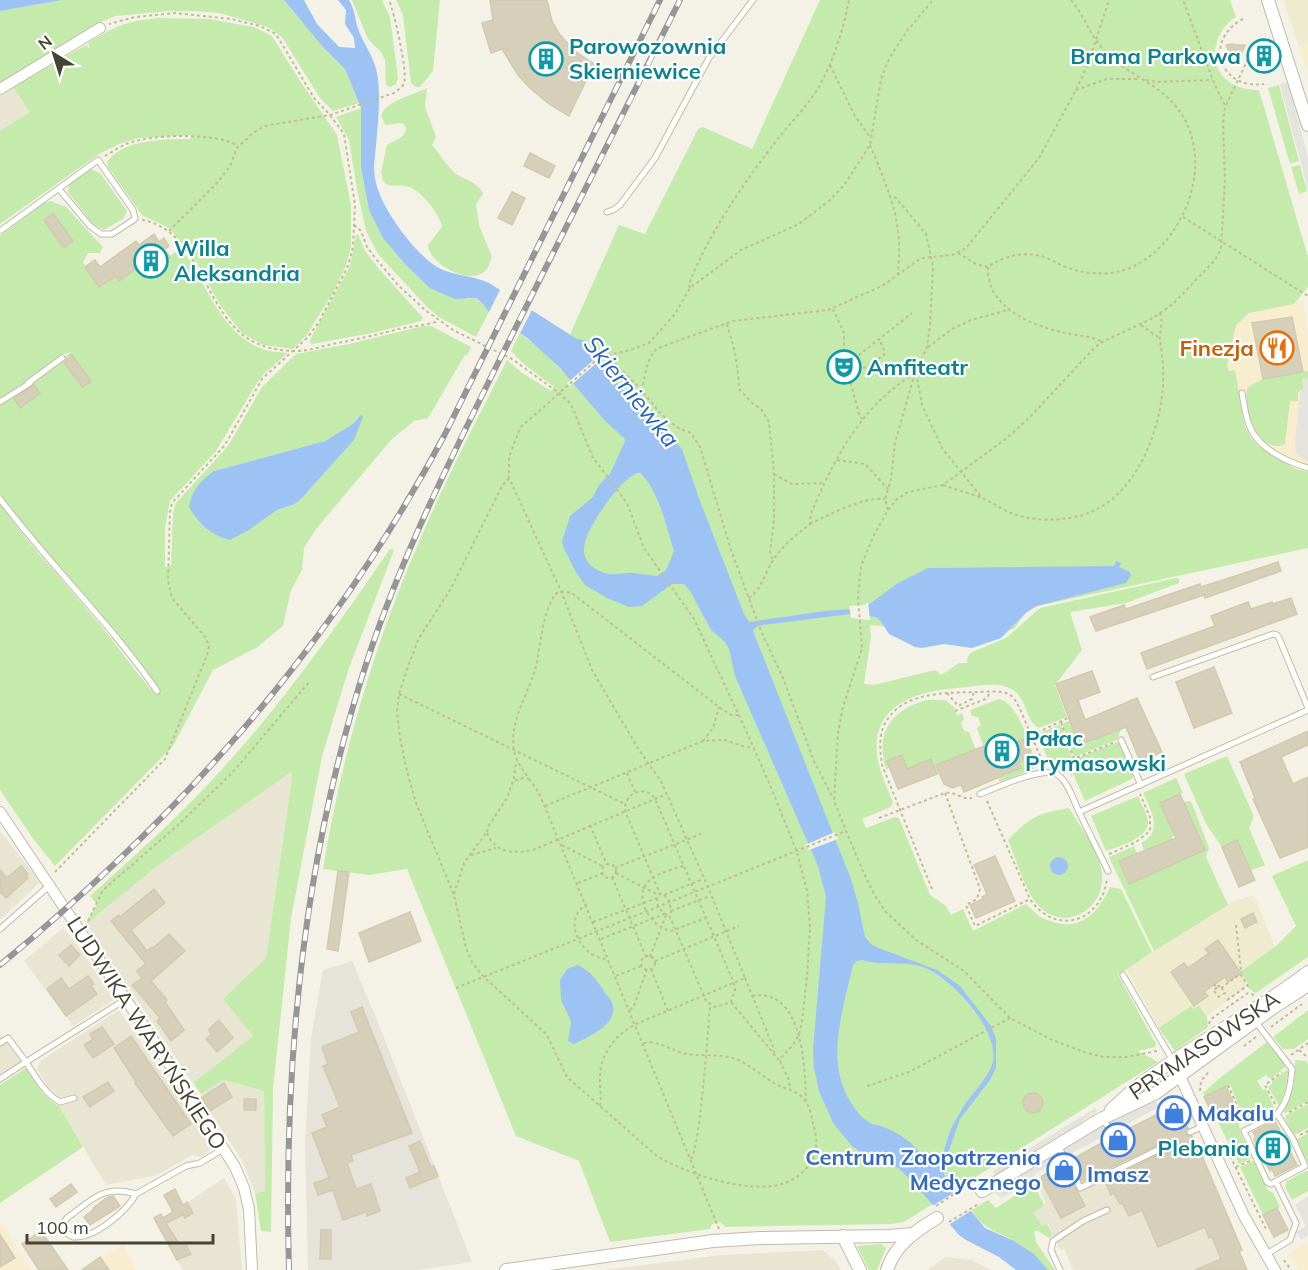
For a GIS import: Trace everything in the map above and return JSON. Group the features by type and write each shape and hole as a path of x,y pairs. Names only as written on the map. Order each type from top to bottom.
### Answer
{"street":[{"path":"1268,0 1308,126"},
{"path":"0,89 100,28"},
{"name":"LUDWIKA WARYŃSKIEGO","path":"0,812 51,880 81,931 223,1149 244,1188 249,1209 252,1270"},
{"name":"PRYMASOWSKA","path":"1101,1119 1144,1081 1265,1004 1308,972"},
{"name":"PRYMASOWSKA","path":"982,1190 1101,1119 1152,1095 1308,985"},
{"path":"1173,1061 1244,1216 1275,1270"},
{"path":"887,1270 895,1251 913,1234 937,1218"},
{"path":"506,1270 713,1241 913,1234"},
{"path":"843,1236 860,1270"}],"lane":[{"path":"607,212 620,205 650,166 709,58 753,0"},
{"path":"0,231 98,160 133,210 135,219 112,234 101,234 90,226 59,189"},
{"path":"0,402 62,358"},
{"path":"1242,393 1246,415 1254,435 1277,454 1308,468"},
{"path":"0,499 46,558 130,655 157,691"},
{"path":"1079,812 1308,709 1279,638 1273,634 1152,677"},
{"path":"1121,740 1141,785"},
{"path":"982,796 1036,774 1049,771 1058,775 1064,781 1108,870"},
{"path":"0,929 51,880"},
{"path":"1123,975 1173,1061"},
{"path":"0,1079 126,999"},
{"path":"1255,1021 1291,1066 1290,1087 1279,1114 1244,1131 1267,1182 1271,1184 1305,1166 1279,1114"},
{"path":"0,1043 8,1038 40,1083 54,1098 60,1102 74,1098"},
{"path":"1101,1119 1114,1136"},
{"path":"1190,1132 1202,1127"},
{"path":"1058,1144 1067,1162"},
{"path":"1077,1180 1080,1188 1170,1144"},
{"path":"136,1194 122,1191 104,1192 67,1218 63,1223 63,1231 73,1237 88,1236 123,1211 136,1194 186,1166 200,1163 223,1149"},
{"path":"1125,1157 1128,1164"},
{"path":"1265,1255 1290,1240 1296,1223 1276,1182"},
{"path":"1060,1270 1051,1250 1053,1241 1083,1221 1107,1210"}],"path":[{"path":"169,231 218,182 230,166 238,147 253,133 265,126 330,115 394,93 401,88 405,81 394,11 389,0"},
{"path":"690,288 689,284 701,253 752,174 817,90 830,65 849,0"},
{"path":"898,275 899,239 892,196 870,145 870,137 881,79 890,57 907,31 933,0"},
{"path":"958,253 976,264 988,267 998,260 1027,254 1046,258 1066,268 1087,273 1116,273 1140,262 1162,246 1183,217 1197,168 1193,141 1176,107 1166,96 1116,61 1096,40 1084,17 1071,0"},
{"path":"642,391 647,365 655,351 726,322 833,309 882,286 921,258 958,253 973,240 1039,158 1076,90 1109,0"},
{"path":"1183,0 1212,80 1226,106"},
{"path":"51,880 165,759 209,646 206,638 172,598 168,581 172,503 225,445 262,379 307,338 334,295 348,266 353,247 356,210 345,139 330,115 314,98 276,34 260,26 205,15 175,13 135,17 100,28"},
{"path":"1243,19 1233,24 1225,33 1220,56 1224,68 1237,80 1253,86 1264,84"},
{"path":"834,801 838,733 843,707 861,655 858,597 861,566 874,535 897,499 909,492 943,485 960,473 1020,427 1094,348 1160,314 1219,255 1225,171 1223,124 1226,106 1252,50"},
{"path":"830,65 855,116 870,137"},
{"path":"1076,90 1107,80 1142,79 1156,82 1212,80"},
{"path":"98,160 139,140 208,136 231,142 238,147"},
{"path":"774,1053 708,887 661,781 598,682 561,591 509,478 509,458 520,428 566,386 600,357 649,343 675,314 690,288 741,250 799,224 812,215 845,184 870,145"},
{"path":"888,510 885,499 891,479 895,442 915,376 927,347 933,294 932,256 928,239 924,230 892,196"},
{"path":"1183,217 1308,296"},
{"path":"135,219 156,224 169,231 196,264 223,312 241,335 263,346 293,351 438,321"},
{"path":"354,225 361,231 376,259 398,285 438,321 512,359 559,393 575,411 586,444 630,510 644,548 693,619 739,716 797,852 807,891 810,927 807,977 799,1035 794,1045 779,1060"},
{"path":"988,267 993,289 1008,309 1042,327 1102,342"},
{"path":"833,309 844,333 844,351 855,359 856,369 850,380 862,419"},
{"path":"927,347 952,329 971,320 1008,309"},
{"path":"855,359 912,313"},
{"path":"943,485 982,498 1011,513 1055,520 1086,514 1097,509 1119,492 1141,464 1160,410 1163,385 1160,338 1162,318 1160,314"},
{"path":"726,322 735,352 740,390 768,417 775,509 770,552 772,561"},
{"path":"1141,325 1160,338"},
{"path":"856,369 867,367 884,355 885,352 879,339"},
{"path":"606,354 661,414 678,428 690,433 700,447 731,550 761,631 783,678 814,760 875,896 897,924 916,940 964,971 1010,1018 1050,1039 1104,1057 1126,1057 1165,1049"},
{"path":"915,376 922,405 942,448 982,498"},
{"path":"810,524 811,514 825,483 843,448 862,419 902,383 915,376"},
{"path":"837,460 865,464 888,489"},
{"path":"774,474 792,484 825,483"},
{"path":"509,478 502,486 450,590 419,638 399,694 398,724 407,771 416,803 454,895 466,948 472,962 483,976 547,1035 567,1077 658,1157 698,1174 735,1184 762,1186 787,1182 800,1174 813,1158 816,1147 811,1115 806,1101 799,1035 790,1014 780,1002 766,995 752,996"},
{"path":"749,598 759,586 772,561 790,539 810,524 844,509 873,500 885,499"},
{"path":"561,591 573,594 719,707 731,715 739,716"},
{"path":"561,591 553,598 534,673 514,726 514,751 545,806 562,845 719,1230"},
{"path":"81,931 106,887 136,864 232,773 310,681"},
{"path":"964,707 972,699 974,692"},
{"path":"955,711 987,698 990,692"},
{"path":"947,693 957,705 964,707"},
{"path":"399,694 625,804"},
{"path":"703,741 713,728 719,707"},
{"path":"1032,735 1068,718"},
{"path":"886,720 881,736 882,765 932,889"},
{"path":"1061,722 1074,759"},
{"path":"545,806 703,741 725,740 753,748"},
{"path":"1056,765 1121,740"},
{"path":"454,895 464,863 487,832 489,825 507,798 517,759"},
{"path":"1066,762 1075,782"},
{"path":"627,773 635,792"},
{"path":"513,781 529,779"},
{"path":"658,907 658,895 653,878 625,811 625,804 630,795 635,792 646,791 653,795 734,983 735,990 731,1002 720,1007 710,1006"},
{"path":"945,793 980,890 977,899 966,905 975,926 1030,899"},
{"path":"879,818 945,793 954,793 966,799 982,796"},
{"path":"1106,884 1108,870 1106,855 1136,842 1150,831 1150,817 1140,793"},
{"path":"471,855 496,848 520,853 532,850 667,794"},
{"path":"578,883 603,873 606,866 591,825"},
{"path":"456,988 846,831"},
{"path":"487,832 496,848"},
{"path":"562,845 615,868 701,834"},
{"path":"683,866 653,878 645,888 643,903 646,912 651,920 661,928 675,931 706,918"},
{"path":"615,868 616,873"},
{"path":"603,873 607,877 612,877"},
{"path":"612,877 616,873"},
{"path":"616,873 658,895"},
{"path":"612,877 646,957"},
{"path":"593,922 703,879"},
{"path":"664,895 670,902"},
{"path":"601,939 710,896"},
{"path":"650,957 668,914 670,902"},
{"path":"586,904 578,913 575,922 578,939 592,955 609,959"},
{"path":"658,907 668,914 702,996 710,1006 698,1126 694,1154 691,1159"},
{"path":"1236,925 1241,970"},
{"path":"655,961 739,926"},
{"path":"642,966 642,960 646,957 655,961"},
{"path":"651,969 655,961"},
{"path":"642,966 651,969"},
{"path":"616,976 642,966"},
{"path":"630,1010 634,1006 646,969"},
{"path":"651,969 668,1011"},
{"path":"1221,987 1240,974 1248,984 1226,1000"},
{"path":"600,1106 600,1074 604,1057 616,1038 636,1024 745,978"},
{"path":"1220,985 1225,993 1222,995 1219,997 1214,990 1216,986 1220,985"},
{"path":"1222,995 1230,1006"},
{"path":"731,1002 779,1060 789,1080 790,1089"},
{"path":"867,1086 909,1072 1010,1018"},
{"path":"644,1043 656,1043 686,1054 736,1059 775,1084 790,1089 806,1101"},
{"path":"1286,1059 1308,1043"},
{"path":"1299,1050 1308,1058"},
{"path":"1200,1090 1203,1078 1215,1066"},
{"path":"1291,1066 1265,1085 1279,1114 1308,1102"},
{"path":"1228,1085 1238,1108 1244,1131"},
{"path":"1226,1148 1267,1231"},
{"path":"1236,1167 1256,1158"},
{"path":"937,1218 982,1190"},
{"path":"937,1218 982,1190"}],"shaded area":[{"path":"1283,0 1308,0 1308,43 1299,46"},
{"path":"1308,43 1308,76 1299,46"},
{"path":"1288,82 1308,158 1308,190 1280,84"},
{"path":"13,87 30,112 0,131 0,94"},
{"path":"1303,301 1308,332 1308,472 1295,469 1258,446 1251,438 1245,427 1235,370 1229,371 1227,365 1235,325 1249,313"},
{"path":"1308,378 1308,462 1296,454 1295,444 1300,393 1303,390 1302,379"},
{"path":"291,771 292,778 266,958 223,999 253,1036 193,1083 86,924 161,863"},
{"path":"0,831 40,882 0,920"},
{"path":"1254,895 1275,947 1290,970 1257,994 1247,987 1207,1016 1207,1028 1175,1051 1159,1028 1126,969 1231,902"},
{"path":"63,928 82,951 114,1000 73,1026 24,961"},
{"path":"352,961 472,1262 417,1270 308,1270 305,1143 311,1038 323,970"},
{"path":"119,1010 212,1148 202,1157 192,1155 157,1175 106,1185 59,1106 61,1098 48,1087 37,1069 40,1061"},
{"path":"0,1034 22,1061 0,1075"},
{"path":"223,1080 264,1091 265,1191 255,1193 243,1162 201,1098 201,1094"},
{"path":"1144,1081 1159,1107 1052,1164 1002,1198 993,1192 991,1186 1101,1119"},
{"path":"1174,1106 1178,1108 1200,1151 1230,1221 1228,1222 1242,1250 1195,1270 1073,1270 1064,1249 1060,1250 1048,1224 1042,1227 1032,1212 1046,1203 1037,1183 1041,1181 1042,1176"},
{"path":"1095,1108 1097,1112 996,1175 993,1171"},
{"path":"224,1178 236,1199 242,1270 183,1270 156,1223"},
{"path":"1308,1196 1308,1235 1301,1240 1296,1232 1306,1226 1295,1205"},
{"path":"0,1221 32,1270 0,1270"},
{"path":"1308,1241 1308,1270 1299,1270 1287,1254"},
{"path":"124,1244 136,1270 82,1270 100,1257"},
{"path":"823,1250 835,1260 841,1270 604,1270 721,1255"},
{"path":"945,1257 972,1260 991,1270 928,1270"}],"green space":[{"path":"62,0 284,0 322,46 345,69 359,103 333,111 320,98 282,37 268,27 219,13 195,11 116,16 96,24 0,83 0,11"},
{"path":"352,0 382,0 390,17 398,78 396,84 390,87 386,85 385,60 381,52 368,39"},
{"path":"396,0 440,0 433,71 420,87 411,83 403,15"},
{"path":"820,0 1230,0 1236,17 1222,30 1218,38 1215,57 1217,66 1228,81 1243,88 1259,90 1308,257 1308,287 1294,304 1249,313 1236,325 1227,365 1229,371 1235,370 1245,427 1251,438 1258,446 1295,469 1308,472 1308,548 1028,608 1015,628 992,638 870,625 871,637 864,684 874,685 935,670 941,675 959,663 967,663 968,656 972,652 1006,638 1040,608 1179,579 1179,583 1126,603 1070,612 1082,650 1055,685 1067,717 1039,728 1030,719 1023,701 1014,691 995,685 927,693 900,704 882,723 877,737 880,767 893,802 891,807 862,819 866,828 895,817 899,818 930,895 946,906 951,915 963,909 973,931 1026,904 1037,915 1045,919 1057,923 1077,923 1099,906 1110,887 1121,889 1152,952 1118,975 1156,1044 1155,1047 1138,1051 1158,1062 904,1222 726,1227 720,1222 712,1224 710,1229 610,1242 579,1161 516,1136 407,869 369,875 323,869 339,787 372,666 400,588 448,477 507,360 522,373 551,391 554,387 511,351 520,333 545,353 565,374 571,332 619,225 645,234 698,129 703,127 752,149"},
{"path":"159,18 209,19 254,27 272,36 337,135 351,205 351,247 346,266 333,293 306,336 293,349 263,345 242,333 220,305 197,263 175,235 169,228 142,215 108,167 107,162 123,149 157,140 190,139 193,135 139,138 119,144 99,154 0,224 0,131 30,112 13,87 86,45 90,49 88,43 114,28"},
{"path":"1279,85 1299,161 1290,164 1268,88"},
{"path":"427,88 425,107 436,137 432,145 453,171 477,185 483,194 476,204 479,225 492,257 487,269 479,275 461,275 435,259 428,245 442,227 433,209 422,196 411,188 391,186 383,181 381,172 387,145 403,136 406,127 402,123 385,125 381,115 389,105"},
{"path":"361,108 361,168 369,210 467,299 475,298 483,304 489,312 476,337 439,317 426,306 378,254 366,231 349,140 336,117"},
{"path":"1300,165 1307,191 1299,194 1291,167"},
{"path":"90,169 100,173 127,211 123,219 104,230 93,224 68,192 69,184"},
{"path":"51,201 66,207 103,247 100,253 88,253 83,262 99,287 116,276 119,280 137,258 147,272 181,248 214,304 234,330 260,348 288,353 264,374 216,451 170,501 165,528 165,567 171,566 173,512 176,503 228,446 262,387 296,354 423,326 431,326 471,347 428,418 414,421 391,440 316,529 304,548 302,570 291,590 283,626 256,648 213,670 173,746 55,866 0,790 0,504 148,686 155,694 159,694 160,689 46,553 0,494 0,406 71,352 64,354 0,399 0,236 44,203","holes":["53,213 73,241 64,248 44,220","358,417 354,440 302,498 295,504 277,510 249,530 214,471 325,441 351,425"]},
{"path":"358,234 365,251 423,318 421,321 372,333 312,344 310,340 350,266"},
{"path":"1308,371 1308,387 1298,392 1298,401 1290,401 1285,444 1276,446 1267,443 1254,427 1250,416 1247,405 1248,387 1263,379"},
{"path":"390,549 394,550 349,668 322,756 291,918 273,1089 271,1232 261,1231 255,1193 265,1191 264,1091 223,1080 201,1094 193,1083 253,1036 223,999 266,958 291,772 161,863 86,924 97,904 90,896 183,810 260,726 305,668"},
{"path":"999,699 1006,702 1018,716 1036,762 1031,770 1000,782 998,779 1021,768 1018,762 1027,758 1029,748 1025,739 1013,746 1010,740 985,750 977,728 981,725 978,717 972,716 970,710"},
{"path":"927,700 945,700 954,707 957,715 962,713 964,719 961,723 964,731 969,732 977,753 937,774 931,759 907,769 902,756 886,770 883,744 889,724 904,710"},
{"path":"1069,721 1079,746 1121,729 1117,740 1074,757 1062,724"},
{"path":"1061,724 1072,758 1051,766 1037,734"},
{"path":"1118,742 1133,776 1132,779 1085,801 1068,762"},
{"path":"1227,756 1253,814 1249,828 1265,865 1250,871 1237,841 1222,847 1206,824 1184,774"},
{"path":"1176,778 1183,793 1160,803 1174,834 1171,840 1145,852 1141,843 1152,833 1154,820 1143,793"},
{"path":"1138,796 1147,816 1147,828 1132,841 1106,851 1091,816"},
{"path":"1184,802 1192,803 1209,848 1206,857 1228,905 1154,951 1109,857 1134,846 1137,853 1119,862 1129,884 1205,850"},
{"path":"1069,808 1098,857 1102,874 1101,887 1089,908 1080,914 1057,917 1046,912 1036,903 1024,881 1008,840 1035,817"},
{"path":"1308,860 1308,957 1255,993 1247,987 1250,985 1240,972 1276,946 1296,926 1272,876"},
{"path":"1191,1006 1193,1009 1199,1006 1207,1017 1208,1027 1175,1051 1159,1028"},
{"path":"1308,1010 1308,1039 1294,1049 1283,1049 1273,1037"},
{"path":"1267,1042 1287,1065 1271,1079 1266,1075 1257,1081 1263,1090 1266,1089 1275,1110 1246,1124 1230,1084 1205,1097 1203,1093"},
{"path":"1295,1060 1306,1061 1308,1064 1308,1101 1285,1113 1283,1111 1294,1086"},
{"path":"26,1068 44,1095 59,1106 83,1147 0,1203 0,1085"},
{"path":"1289,1070 1288,1084 1279,1106 1268,1087 1272,1081"},
{"path":"1308,1104 1308,1128 1294,1134 1285,1118 1286,1115"},
{"path":"1236,1110 1241,1135 1252,1158 1239,1164 1217,1120"},
{"path":"1308,1133 1308,1163 1296,1140"},
{"path":"1253,1161 1280,1207 1263,1215 1240,1167"},
{"path":"1308,1171 1308,1191 1292,1200 1285,1187 1287,1181"},
{"path":"1034,1183 1044,1205 1033,1213 1042,1226 1047,1224 1053,1235 1049,1238 1034,1231 1036,1242 1055,1270 1048,1270 1024,1247 985,1226 972,1210 988,1200 996,1208"},
{"path":"881,1244 886,1248 877,1270 869,1270 857,1246"}],"water":[{"path":"0,0 62,0 0,11"},
{"path":"284,0 304,0 317,24 339,47 355,48 354,38 345,24 346,10 338,0 349,0 359,32 377,73 379,109 374,174 383,201 398,227 418,251 437,267 489,283 577,339 586,341 587,350 597,363 682,449 700,501 749,622 864,608 898,583 928,568 1114,566 1116,561 1121,563 1119,567 1130,572 1131,575 1126,583 1037,606 1027,612 1001,638 972,648 944,644 915,647 889,634 876,617 850,614 763,625 756,627 753,631 851,879 865,937 872,945 937,970 960,986 991,1026 996,1039 996,1068 990,1080 960,1119 945,1162 944,1174 948,1183 985,1228 1014,1241 1034,1254 1048,1270 1016,1270 999,1257 966,1240 898,1168 859,1151 833,1123 819,1091 813,1049 826,897 818,866 735,676 729,649 725,642 711,630 684,584 672,584 642,606 629,607 585,585 577,574 562,541 570,516 593,497 599,485 610,474 625,441 624,438 606,422 560,368 526,337 489,312 476,298 455,299 430,288 383,238 369,210 361,168 361,108 345,69 322,46","holes":["636,473 640,473 646,480 657,499 674,551 666,570 657,576 602,572 592,567 584,553 590,530 599,514 620,487","862,960 914,965 930,970 964,998 984,1025 990,1039 993,1052 992,1065 955,1121 938,1161 922,1156 910,1142 900,1135 867,1121 857,1111 845,1091 839,1074 838,1038 853,965"]},
{"path":"361,415 363,417 354,440 302,498 295,504 277,510 249,530 230,540 223,538 206,528 189,507 197,486 214,471 325,441 351,425"},
{"path":"1059,857 1065,860 1068,866 1065,872 1059,875 1053,872 1050,866 1053,860"},
{"path":"578,965 599,983 611,1002 613,1011 601,1029 574,1044 568,1041 571,1021 561,1000 560,980 567,969"}],"pier":[{"path":"501,288 533,308 519,335 488,314"},
{"path":"596,358 599,361 570,386 567,383"},
{"path":"868,602 870,620 851,618 849,606 864,605"},
{"path":"835,832 838,839 809,850 805,845"},
{"path":"958,1190 975,1208 947,1226 931,1207"}],"building":[{"name":"Parowozownia Skierniewice","path":"490,0 547,0 552,21 560,35 576,52 594,64 569,116 549,104 530,88 518,75 502,49 491,53 482,23 493,20"},
{"path":"1226,45 1245,45 1242,52 1233,56"},
{"path":"1260,50 1274,65 1268,68 1261,66"},
{"path":"530,153 555,166 549,178 524,166"},
{"path":"512,192 525,198 512,225 498,218"},
{"path":"53,213 73,241 64,248 44,220"},
{"name":"Willa Aleksandria","path":"154,234 159,242 164,238 169,246 164,250 170,257 147,272 141,265 119,281 116,276 99,287 85,267 95,260 100,267 136,241 139,245"},
{"name":"Finezja","path":"1292,317 1303,372 1263,379 1252,323"},
{"path":"72,355 91,381 83,387 64,363"},
{"path":"34,385 40,393 20,408 14,399"},
{"path":"1278,562 1281,571 1205,598 1204,595 1096,631 1090,617 1124,605 1126,609 1200,584 1201,587"},
{"path":"1291,598 1297,614 1147,669 1141,653 1215,626 1211,616 1248,602 1251,609"},
{"path":"1214,667 1232,713 1194,728 1176,682"},
{"path":"1092,671 1100,692 1078,700 1085,720 1137,698 1162,752 1140,761 1126,727 1079,745 1056,684"},
{"path":"1308,731 1308,745 1281,757 1293,784 1308,777 1308,847 1280,858 1253,799 1255,798 1240,762"},
{"name":"Pałac Prymasowski","path":"1025,739 1030,751 1027,758 1018,762 1021,768 964,792 961,785 952,788 944,784 936,765 984,746 985,750 1010,740 1012,744"},
{"path":"902,755 907,769 931,759 937,774 898,789 887,761"},
{"path":"1180,794 1205,850 1129,884 1119,861 1176,838 1160,803"},
{"path":"1237,840 1255,880 1239,887 1222,847"},
{"path":"995,856 1015,901 976,918 970,905 983,899 982,897 987,894 974,865"},
{"path":"21,866 28,874 26,875 28,878 6,898 0,892 0,870 7,878"},
{"path":"338,871 349,872 338,951 327,949"},
{"path":"154,889 165,903 131,930 147,951 169,934 185,951 151,981 167,1000 165,1002 184,1030 171,1041 157,1021 160,1018 132,985 142,978 137,971 146,964 111,921 119,915 120,917"},
{"path":"410,912 421,941 369,962 359,933"},
{"path":"1253,913 1257,922 1245,928 1241,919"},
{"path":"1218,940 1241,973 1228,982 1225,977 1204,992 1208,996 1194,1006 1171,972 1184,963 1188,968 1209,953 1205,949"},
{"path":"71,945 80,955 69,966 59,955"},
{"path":"88,976 97,994 66,1016 47,989 61,978 69,989"},
{"path":"362,1007 412,1133 351,1155 353,1161 347,1163 356,1189 371,1184 380,1211 367,1216 366,1212 343,1220 333,1190 318,1195 314,1183 329,1178 312,1133 327,1127 322,1115 340,1107 323,1066 328,1064 322,1047 359,1032 351,1012"},
{"path":"219,1020 233,1038 217,1052 206,1039 211,1035 209,1029"},
{"path":"102,1027 114,1044 93,1058 84,1045 93,1039 90,1034"},
{"path":"131,1036 191,1124 173,1136 135,1083 114,1048"},
{"path":"108,1082 114,1091 90,1107 83,1097"},
{"path":"224,1083 232,1097 210,1111 201,1098"},
{"path":"1226,1086 1235,1107 1215,1119 1204,1097"},
{"path":"1033,1093 1040,1096 1043,1103 1040,1110 1033,1113 1026,1110 1023,1103 1026,1096"},
{"path":"244,1099 256,1099 256,1110 244,1110"},
{"path":"1174,1106 1178,1108 1188,1128 1185,1131 1186,1134 1192,1136 1200,1151 1242,1250 1239,1251 1247,1270 1195,1270 1221,1259 1205,1227 1158,1247 1142,1210 1129,1216 1114,1193 1111,1195 1105,1181 1172,1148 1175,1144 1172,1140 1082,1181 1079,1177 1075,1177 1073,1183 1085,1206 1061,1218 1041,1181 1042,1176 1063,1164 1069,1166 1071,1160 1110,1138 1116,1140 1118,1134"},
{"name":"Plebania","path":"1275,1121 1297,1165 1275,1176 1272,1169 1270,1171 1265,1161 1263,1162 1253,1132"},
{"path":"420,1141 431,1167 434,1166 438,1176 410,1188 406,1178 420,1172 409,1146"},
{"path":"71,1184 77,1192 56,1207 50,1199"},
{"path":"175,1189 183,1205 187,1202 193,1213 185,1218 183,1215 166,1223 179,1244 185,1242 191,1254 177,1260 154,1218 161,1214 163,1218 173,1212 164,1195"},
{"path":"113,1196 120,1206 90,1225 84,1217 108,1197"},
{"path":"1277,1208 1288,1230 1274,1237 1263,1215"},
{"path":"321,1230 331,1230 331,1259 320,1259"},
{"path":"41,1231 68,1270 39,1270 22,1244"},
{"path":"0,1235 15,1258 0,1267"},
{"path":"100,1257 109,1270 82,1270"}],"railway":[{"path":"0,965 131,848 192,786 249,723 353,586 400,513 444,436 660,0"},
{"path":"289,1270 290,1115 302,959 328,805 369,655 412,543 445,471 680,0"}],"place":[{"name":"Brama Parkowa","path":"1264,56"},
{"name":"Parowozownia Skierniewice","path":"546,59"},
{"name":"Willa Aleksandria","path":"151,261"},
{"name":"Finezja","path":"1277,348"},
{"name":"Amfiteatr","path":"844,367"},
{"name":"Pałac Prymasowski","path":"1002,751"},
{"name":"Makalu","path":"1174,1113"},
{"name":"Imasz","path":"1118,1140"},
{"name":"Plebania","path":"1273,1148"},
{"name":"Centrum Zaopatrzenia Medycznego","path":"1064,1170"}],"water label":[{"name":"Skierniewka","path":"632,391"}]}
